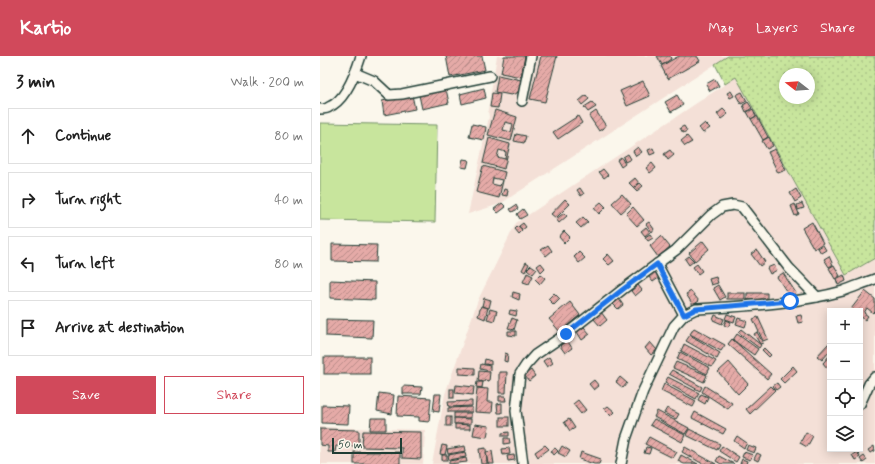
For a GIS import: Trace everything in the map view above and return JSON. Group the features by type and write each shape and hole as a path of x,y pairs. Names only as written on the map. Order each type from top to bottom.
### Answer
{"street":[{"path":"320,109 329,108 339,100 355,73 361,56"},
{"path":"522,101 531,56"},
{"path":"355,73 374,81 389,95 402,94 490,76"},
{"path":"523,464 516,411 520,374 526,364 535,355 566,334 676,250 711,215 722,207 733,205 742,207 789,268 817,297"},
{"path":"657,264 684,315"},
{"path":"621,464 626,439 643,391 674,326 684,315 696,309 782,302 817,297 842,291 875,280"},
{"path":"863,397 869,384 875,376"}],"shaded area":[{"path":"497,56 728,56 500,204 468,214 489,117 488,110"},
{"path":"736,77 846,275 875,258 875,464 432,464 445,394 478,300 516,223"},
{"path":"320,427 425,430 423,464 320,464"}],"green space":[{"path":"728,56 875,56 875,258 846,275 736,77 725,84 715,64"},
{"path":"320,123 437,125 435,222 320,220"}],"building":[{"path":"446,56 482,56 485,70 450,77"},
{"path":"504,56 525,56 521,77 501,73"},
{"path":"541,56 557,56 545,102 530,99"},
{"path":"657,56 670,56 671,59 662,65"},
{"path":"679,56 697,56 700,61 668,79 661,66"},
{"path":"498,75 521,80 517,93 511,95 495,92"},
{"path":"715,79 719,86 710,91 706,84"},
{"path":"643,81 650,96 627,106 620,91"},
{"path":"484,88 486,98 462,104 460,94"},
{"path":"446,89 449,103 422,109 419,95"},
{"path":"731,91 734,96 730,98 727,93"},
{"path":"742,92 747,101 741,104 736,95"},
{"path":"492,93 500,94 498,108 490,107"},
{"path":"412,95 415,109 384,115 382,101"},
{"path":"586,95 589,99 582,105 579,101"},
{"path":"677,95 683,105 671,112 665,102"},
{"path":"592,102 596,107 588,112 584,107"},
{"path":"748,102 752,108 746,112 743,105"},
{"path":"723,109 728,114 721,119 717,114"},
{"path":"753,109 756,116 751,119 747,112"},
{"path":"495,110 517,117 511,141 488,135","holes":["505,122 513,124 511,132 503,130"]},
{"path":"596,111 606,126 599,131 589,116"},
{"path":"578,116 582,123 558,139 553,132"},
{"path":"757,116 768,137 763,140 751,119"},
{"path":"705,123 710,128 703,133 699,128"},
{"path":"472,124 486,127 484,140 469,137"},
{"path":"684,126 687,131 683,133 680,128"},
{"path":"516,134 526,136 524,143 514,141"},
{"path":"687,136 692,142 685,146 681,141"},
{"path":"769,137 773,146 767,149 762,141"},
{"path":"489,138 510,144 504,169 483,163","holes":["499,150 506,152 505,159 497,157"]},
{"path":"638,147 642,152 636,156 633,151"},
{"path":"653,148 655,153 650,155 648,150"},
{"path":"775,149 786,170 778,173 768,152"},
{"path":"670,150 674,155 668,160 664,154"},
{"path":"628,154 631,159 625,162 623,157"},
{"path":"621,157 625,164 621,167 617,160"},
{"path":"463,159 469,160 467,168 461,167"},
{"path":"652,163 656,168 650,173 646,168"},
{"path":"483,166 505,172 499,198 476,192","holes":["493,178 502,180 500,186 492,184"]},
{"path":"603,169 608,175 604,178 599,172"},
{"path":"635,178 639,183 634,188 629,183"},
{"path":"640,183 643,186 637,191 634,188"},
{"path":"580,188 584,194 581,196 577,190"},
{"path":"504,189 508,190 507,196 502,195"},
{"path":"796,189 801,198 795,202 790,193"},
{"path":"622,194 631,204 621,213 612,203"},
{"path":"565,199 570,204 556,218 551,214"},
{"path":"601,202 606,207 599,214 594,208"},
{"path":"502,203 506,207 498,213 494,209"},
{"path":"802,203 804,208 798,210 797,205"},
{"path":"795,204 799,214 795,216 791,206"},
{"path":"516,205 518,209 512,212 510,209"},
{"path":"633,207 644,220 637,226 626,214"},
{"path":"523,209 527,215 520,219 517,214"},
{"path":"564,213 567,216 559,223 556,219"},
{"path":"583,217 588,222 581,228 576,223"},
{"path":"649,222 654,229 652,232 646,224"},
{"path":"812,222 823,243 814,249 802,228"},
{"path":"523,223 526,227 522,230 519,226"},
{"path":"518,226 522,231 519,234 515,229"},
{"path":"646,227 650,232 645,236 641,231"},
{"path":"564,231 570,237 564,243 559,237"},
{"path":"650,234 653,238 648,241 645,237"},
{"path":"661,236 670,247 658,257 650,246"},
{"path":"703,241 709,249 695,261 689,253"},
{"path":"332,244 377,245 376,262 332,261"},
{"path":"548,245 552,251 546,256 541,250"},
{"path":"823,245 826,250 821,253 818,248"},
{"path":"757,250 765,262 760,266 751,254"},
{"path":"579,252 585,258 579,263 574,257"},
{"path":"608,254 614,261 609,265 603,259"},
{"path":"689,256 694,261 689,265 685,259"},
{"path":"829,256 833,265 829,267 824,259"},
{"path":"526,262 529,264 525,272 522,270"},
{"path":"541,263 545,268 541,272 537,266"},
{"path":"697,264 702,271 698,274 693,267"},
{"path":"531,265 537,269 533,274 527,269"},
{"path":"774,265 777,270 770,274 767,268"},
{"path":"834,265 840,276 835,279 829,268"},
{"path":"655,271 660,277 653,282 648,276"},
{"path":"527,273 533,276 529,284 523,282"},
{"path":"783,273 796,293 790,297 777,277"},
{"path":"540,274 545,278 540,284 535,279"},
{"path":"844,275 846,281 838,285 836,279"},
{"path":"716,277 718,283 711,285 709,279"},
{"path":"330,280 375,282 375,300 330,298"},
{"path":"638,285 642,290 635,296 631,291"},
{"path":"718,285 725,297 720,300 713,288"},
{"path":"691,291 699,301 693,305 686,294"},
{"path":"865,291 875,299 875,311 873,313 867,308 864,313 868,316 865,320 863,318 863,308 852,308"},
{"path":"513,292 520,294 519,300 512,297"},
{"path":"554,293 560,299 554,305 548,299"},
{"path":"727,293 745,293 745,299 727,299"},
{"path":"747,293 767,293 767,299 747,300"},
{"path":"484,298 491,300 489,308 482,306"},
{"path":"619,299 623,305 618,309 613,304"},
{"path":"570,302 580,315 560,332 549,319"},
{"path":"481,306 488,308 485,319 478,316"},
{"path":"490,309 497,311 494,321 487,319"},
{"path":"510,310 517,311 516,316 509,314"},
{"path":"601,312 607,320 600,326 593,318"},
{"path":"727,314 736,317 734,322 725,319"},
{"path":"715,315 724,319 722,324 713,320"},
{"path":"801,315 803,322 798,323 796,316"},
{"path":"758,317 768,339 763,341 753,319"},
{"path":"512,318 517,320 514,330 508,328"},
{"path":"738,318 747,321 745,327 736,324"},
{"path":"326,319 373,320 372,338 326,336"},
{"path":"726,320 731,322 728,327 724,325"},
{"path":"584,327 590,334 582,340 577,332"},
{"path":"694,328 725,345 721,351 690,334"},
{"path":"741,329 761,345 759,348 738,332"},
{"path":"508,331 516,331 516,336 508,335"},
{"path":"757,332 763,343 760,344 754,334"},
{"path":"737,334 758,349 754,355 733,340"},
{"path":"690,335 720,353 717,359 686,341"},
{"path":"732,339 771,374 767,379 728,344"},
{"path":"567,340 572,348 565,353 560,346"},
{"path":"650,342 657,350 651,355 645,348"},
{"path":"684,344 716,361 712,367 681,351"},
{"path":"827,345 827,354 822,360 817,356"},
{"path":"764,348 771,355 769,357 762,350"},
{"path":"680,352 710,368 707,374 677,359"},
{"path":"505,353 508,354 507,362 504,361"},
{"path":"324,357 370,357 370,374 324,374"},
{"path":"549,357 553,363 547,367 543,361"},
{"path":"827,358 827,368 823,363"},
{"path":"485,359 491,361 491,365 484,364"},
{"path":"676,362 707,375 704,382 673,368"},
{"path":"729,362 748,384 738,394 718,372"},
{"path":"481,364 490,366 490,371 480,369"},
{"path":"793,366 797,371 784,383 780,379"},
{"path":"459,367 475,368 475,375 459,374"},
{"path":"531,370 535,376 529,381 524,375"},
{"path":"672,370 702,387 700,391 669,374"},
{"path":"479,371 490,372 489,381 478,381"},
{"path":"499,372 507,372 506,393 499,393"},
{"path":"620,377 627,383 623,388 616,382"},
{"path":"668,377 699,393 696,399 665,382"},
{"path":"594,380 599,386 594,390 589,384"},
{"path":"477,382 483,382 482,388 476,387"},
{"path":"777,383 780,387 776,390 773,386"},
{"path":"664,384 696,401 693,407 661,391"},
{"path":"456,385 474,387 473,395 455,393"},
{"path":"403,386 422,387 421,394 403,394"},
{"path":"705,386 732,403 728,409 702,392"},
{"path":"771,386 775,390 750,414 746,409"},
{"path":"477,388 488,389 487,402 493,402 492,413 475,412"},
{"path":"450,389 454,389 454,398 450,398"},
{"path":"379,393 394,395 392,414 377,411"},
{"path":"435,394 441,394 439,412 433,411"},
{"path":"701,394 708,397 705,404 698,400"},
{"path":"398,396 431,398 429,422 419,421 419,417 397,416"},
{"path":"499,396 505,396 506,401 499,401"},
{"path":"578,400 586,410 581,414 573,404"},
{"path":"472,401 472,406 449,407 448,402"},
{"path":"502,403 502,413 498,413 497,404"},
{"path":"322,405 349,406 348,424 322,423"},
{"path":"608,406 615,412 611,416 604,409"},
{"path":"472,407 472,412 448,412 448,408"},
{"path":"667,408 679,414 676,419 664,413"},
{"path":"657,411 689,428 685,434 654,417"},
{"path":"695,412 726,429 723,434 692,418"},
{"path":"454,413 471,413 471,418 454,418"},
{"path":"446,417 451,417 451,426 446,426"},
{"path":"500,417 509,417 509,426 500,426"},
{"path":"371,418 386,418 386,430 370,430"},
{"path":"454,418 471,419 471,424 454,424"},
{"path":"569,419 575,428 570,431 564,422"},
{"path":"654,419 685,435 682,442 650,425"},
{"path":"455,424 470,425 470,429 455,429"},
{"path":"475,424 489,426 487,437 473,435"},
{"path":"320,429 359,430 359,446 336,446 335,452 328,452 328,446 320,445"},
{"path":"689,429 720,444 717,450 686,435"},
{"path":"363,431 421,432 421,459 402,458 402,448 362,447"},
{"path":"509,432 509,436 502,436 502,433"},
{"path":"806,432 813,436 807,447 800,443"},
{"path":"737,436 747,443 744,448 734,441"},
{"path":"649,437 677,452 673,458 645,444"},
{"path":"504,438 509,438 510,443 504,444"},
{"path":"442,445 447,446 445,455 440,454"},
{"path":"545,445 549,449 538,457 535,452"},
{"path":"748,445 756,448 754,453 746,450"},
{"path":"465,446 466,451 448,454 447,449"},
{"path":"562,446 570,451 566,457 558,453"},
{"path":"722,446 739,457 736,462 719,451"},
{"path":"874,446 875,451 870,453 868,450"},
{"path":"646,447 651,448 649,454 644,453"},
{"path":"685,447 716,464 703,464 682,452"},
{"path":"486,448 487,464 481,464 479,449"},
{"path":"509,448 510,454 503,455 502,449"},
{"path":"555,448 558,451 554,455 551,451"},
{"path":"492,451 494,464 488,464 486,452"},
{"path":"354,452 400,452 400,464 354,464"},
{"path":"465,452 466,457 449,460 448,455"},
{"path":"581,452 601,459 599,464 594,464 579,459"},
{"path":"744,452 753,455 750,460 742,457"},
{"path":"857,452 860,457 855,460 852,455"},
{"path":"757,453 761,455 758,461 754,459"},
{"path":"442,455 447,455 447,460 442,460"},
{"path":"514,455 515,460 508,461 507,456"},
{"path":"681,455 698,464 684,464 678,461"},
{"path":"719,456 734,464 721,464 716,461"},
{"path":"864,456 867,460 863,463 860,459"},
{"path":"466,458 467,462 449,464 449,461"},
{"path":"742,459 747,461 746,464 740,464"}],"route":[{"path":"566,334 657,264 684,315 696,309 790,301"}]}
